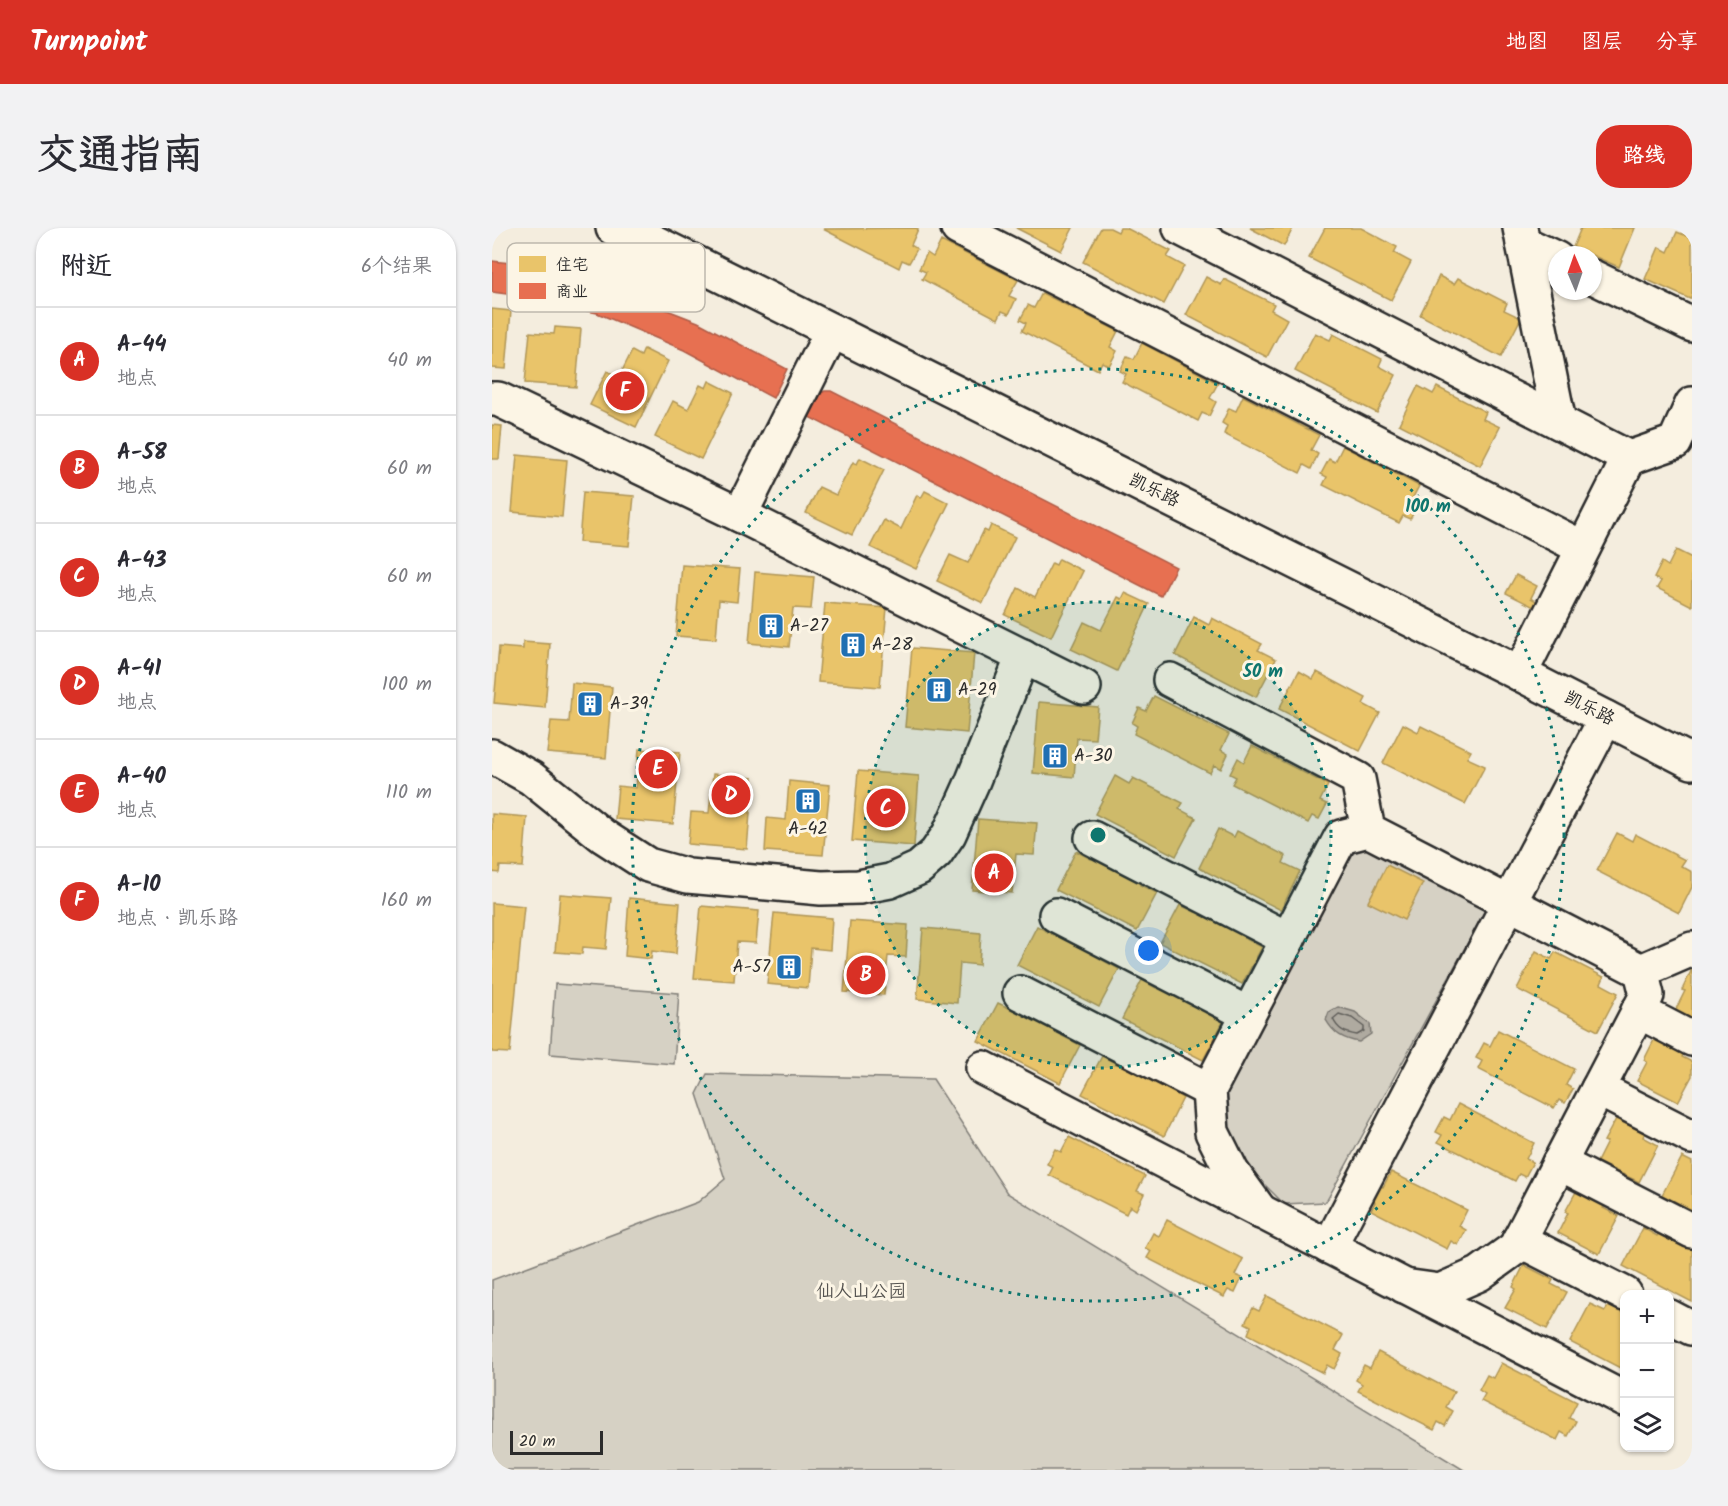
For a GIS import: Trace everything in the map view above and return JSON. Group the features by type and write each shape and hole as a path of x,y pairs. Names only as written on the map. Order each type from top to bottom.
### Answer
{"street":[{"name":"凯乐路","path":"614,228 656,243"},
{"path":"958,228 1583,548"},
{"path":"1180,228 1629,458"},
{"path":"1522,235 1559,422"},
{"path":"1522,235 1548,253"},
{"name":"凯乐路","path":"705,267 1692,762"},
{"path":"1602,281 1692,325"},
{"path":"740,515 831,330"},
{"path":"492,399 498,399 740,515 1084,687"},
{"path":"1520,674 1629,458 1675,441 1692,404"},
{"path":"492,756 531,778 603,836 648,865 688,876 820,888 859,887 890,880 919,868 936,853 949,834 972,783 1023,656"},
{"path":"1170,680 1358,779 1368,830"},
{"path":"1329,1247 1605,718"},
{"path":"1261,1212 1232,1172 1212,1132 1209,1090 1341,837 1368,830 1641,971 1647,995 1515,1248 1479,1274 1440,1292 1404,1286"},
{"path":"1092,838 1288,939"},
{"path":"1056,915 1248,1014"},
{"path":"1641,971 1692,949"},
{"path":"1020,993 1209,1090"},
{"path":"1638,1011 1692,1039"},
{"path":"983,1068 1622,1398"},
{"path":"1598,1089 1692,1137"},
{"path":"1559,1163 1692,1231"},
{"path":"1519,1240 1620,1291"}],"green space":[{"path":"1355,839 1486,909 1326,1202 1284,1204 1246,1166 1228,1133 1225,1085"},
{"path":"555,984 679,993 674,1064 550,1054"},
{"name":"仙人山公园","path":"707,1074 933,1079 1007,1193 1464,1470 492,1470 492,1280 698,1202 725,1179 697,1094"}],"water":[{"path":"1338,1007 1355,1012 1370,1024 1371,1034 1359,1042 1348,1039 1332,1029 1326,1020 1329,1012"}],"building: 住宅":[{"path":"1016,228 1073,228 1061,251"},
{"path":"1101,228 1110,228 1118,232 1120,228 1126,228 1171,251 1167,257 1184,266 1164,304 1083,262"},
{"path":"1250,228 1293,228 1284,246"},
{"path":"1325,228 1361,228 1397,247 1394,253 1411,262 1391,300 1309,258"},
{"path":"1581,228 1635,228 1619,267 1602,260 1602,246 1573,246"},
{"path":"823,229 918,229 911,245 917,249 909,263 902,260 899,268"},
{"path":"1677,232 1692,238 1692,295 1690,299 1645,279 1659,247 1668,252"},
{"path":"941,241 1018,280 1009,296 1016,299 1009,314 1002,311 998,319 922,279 926,272 919,269 927,253 933,257"},
{"path":"1439,276 1454,284 1458,278 1507,303 1504,310 1521,318 1501,357 1420,315"},
{"path":"1206,277 1221,285 1224,279 1274,304 1271,310 1287,319 1267,357 1186,315"},
{"path":"1042,293 1118,331 1110,347 1117,351 1109,366 1102,362 1098,370 1022,331 1026,323 1020,320 1028,305 1034,308"},
{"path":"492,309 507,311 511,312 506,369 492,368"},
{"path":"555,327 581,329 576,387 525,383 530,332 554,334"},
{"path":"1315,333 1330,340 1333,334 1382,359 1379,366 1396,375 1377,413 1295,371"},
{"path":"1142,343 1218,383 1210,398 1216,402 1209,416 1202,413 1198,421 1122,382 1126,374 1120,371 1127,356 1134,359"},
{"path":"644,349 668,361 636,427 590,405 607,371 619,377 632,351 641,356"},
{"path":"709,381 733,393 701,459 655,437 673,401 688,409 700,385 706,388"},
{"path":"1418,386 1433,394 1437,387 1486,412 1483,419 1500,427 1480,466 1399,424"},
{"path":"1243,396 1319,435 1311,450 1318,454 1311,469 1304,465 1300,473 1224,434 1227,426 1222,423 1229,408 1236,411"},
{"path":"492,425 502,426 499,459 492,459"},
{"path":"1343,446 1419,486 1411,501 1418,505 1410,519 1403,516 1399,523 1323,485 1327,477 1321,474 1329,459 1335,462"},
{"path":"517,455 567,460 562,517 512,512"},
{"path":"860,458 884,470 852,535 806,513 819,487 836,495 853,462 857,464"},
{"path":"925,491 949,503 916,569 870,547 884,520 901,529 917,495 921,498"},
{"path":"583,492 634,496 629,546 579,542"},
{"path":"991,525 1015,537 983,603 937,581 950,555 968,563 984,530 988,532"},
{"path":"1676,550 1692,558 1692,606 1657,588 1661,581 1654,578 1662,562 1668,566"},
{"path":"1059,559 1083,571 1051,637 1005,615 1018,588 1035,597 1052,563 1056,565"},
{"path":"682,565 740,569 737,602 719,600 716,639 676,636"},
{"name":"A-27","path":"755,572 814,577 811,609 793,608 789,647 749,643"},
{"path":"1516,575 1537,586 1531,598 1543,605 1540,610 1506,593"},
{"path":"1125,593 1149,604 1117,671 1071,649 1084,622 1101,630 1118,597 1122,599"},
{"name":"A-28","path":"825,603 887,608 880,687 818,682"},
{"path":"1194,617 1209,625 1212,618 1262,644 1258,650 1276,659 1256,697 1175,655"},
{"path":"523,642 550,644 545,708 494,703 499,647 523,649"},
{"name":"A-29","path":"912,648 974,653 967,733 905,727"},
{"path":"1299,671 1313,679 1317,672 1366,698 1363,704 1380,713 1360,751 1279,709"},
{"name":"A-39","path":"572,683 612,687 606,758 547,753 551,721 569,722"},
{"path":"1154,696 1229,734 1221,750 1228,754 1221,769 1214,765 1210,773 1134,734 1137,726 1132,723 1139,708 1146,711"},
{"name":"A-30","path":"1039,702 1098,707 1095,739 1077,738 1074,777 1033,773"},
{"path":"1403,724 1418,732 1421,726 1471,751 1467,758 1485,766 1465,804 1383,763"},
{"path":"1252,746 1328,785 1320,801 1327,804 1319,819 1312,816 1308,823 1232,784 1236,777 1230,774 1238,758 1244,762"},
{"path":"639,749 680,752 673,824 615,819 618,786 636,788"},
{"path":"858,771 919,776 914,846 852,841"},
{"path":"713,774 753,778 747,849 688,844 691,812 709,813"},
{"path":"1115,776 1129,784 1133,778 1183,803 1179,809 1196,818 1176,856 1095,814"},
{"name":"A-42","path":"789,781 830,785 823,855 765,851 767,818 786,820"},
{"path":"492,814 527,817 523,867 500,866 499,873 492,872"},
{"path":"978,819 1037,823 1034,855 1016,854 1012,893 972,890"},
{"path":"1218,829 1234,837 1237,831 1286,856 1283,863 1300,871 1281,910 1199,868"},
{"path":"1617,833 1632,841 1635,834 1685,860 1681,866 1692,872 1692,887 1679,913 1597,871"},
{"path":"1076,851 1091,859 1094,853 1144,878 1140,885 1157,893 1137,931 1056,890"},
{"path":"1387,865 1423,883 1404,920 1368,902"},
{"path":"560,894 611,898 606,949 583,947 582,954 555,952"},
{"path":"629,898 680,903 676,954 652,951 651,959 625,956"},
{"path":"492,903 524,906 510,1053 492,1052"},
{"path":"1180,905 1195,912 1198,906 1247,932 1244,938 1262,947 1242,984 1160,943"},
{"path":"701,906 759,911 756,943 737,942 734,981 694,978"},
{"name":"A-57","path":"774,913 832,918 830,950 811,948 808,988 767,984"},
{"path":"850,921 908,925 906,957 888,956 884,995 844,992"},
{"path":"1037,926 1052,934 1056,928 1105,954 1102,960 1119,969 1099,1007 1017,965"},
{"path":"923,928 981,933 979,965 960,963 957,1003 917,999"},
{"path":"1536,951 1551,959 1555,952 1604,977 1601,984 1618,993 1598,1031 1517,989"},
{"path":"1692,969 1692,1020 1675,1011"},
{"path":"1142,980 1156,988 1159,981 1209,1007 1206,1013 1223,1022 1203,1060 1122,1019"},
{"path":"998,1003 1013,1010 1016,1004 1066,1029 1062,1036 1080,1045 1060,1083 978,1041"},
{"path":"1498,1030 1574,1069 1566,1085 1573,1089 1565,1103 1559,1100 1554,1108 1478,1069 1482,1061 1476,1058 1484,1043 1490,1046"},
{"path":"1655,1038 1684,1053 1682,1057 1692,1062 1692,1076 1678,1102 1637,1081 1647,1062 1644,1060"},
{"path":"1102,1056 1117,1064 1120,1057 1170,1083 1167,1089 1183,1098 1164,1136 1082,1094"},
{"path":"1458,1104 1534,1143 1526,1159 1533,1162 1525,1177 1519,1174 1515,1181 1438,1142 1442,1135 1436,1132 1444,1117 1450,1120"},
{"path":"1616,1119 1645,1133 1643,1137 1658,1145 1639,1182 1597,1162 1607,1142 1604,1141"},
{"path":"1069,1137 1145,1176 1137,1191 1144,1194 1136,1210 1130,1206 1126,1214 1049,1175 1053,1167 1047,1164 1055,1149 1061,1152"},
{"path":"1682,1157 1692,1162 1692,1210 1662,1195"},
{"path":"1391,1172 1467,1210 1459,1226 1466,1230 1458,1245 1451,1241 1447,1249 1371,1210 1375,1202 1369,1199 1377,1184 1383,1187"},
{"path":"1577,1190 1606,1205 1603,1208 1619,1216 1599,1254 1558,1233 1568,1213 1565,1212"},
{"path":"1167,1220 1243,1259 1235,1275 1242,1278 1235,1293 1228,1290 1224,1297 1147,1258 1151,1251 1145,1248 1153,1233 1159,1236"},
{"path":"1643,1228 1657,1236 1661,1229 1692,1245 1692,1302 1674,1293 1674,1290 1669,1290 1623,1266"},
{"path":"1524,1265 1553,1280 1551,1284 1567,1292 1547,1329 1505,1308 1516,1289 1513,1287"},
{"path":"1267,1296 1343,1335 1335,1350 1342,1354 1334,1369 1327,1365 1323,1373 1248,1334 1251,1326 1245,1323 1253,1308 1259,1311"},
{"path":"1590,1304 1605,1311 1609,1305 1620,1311 1620,1368 1570,1342"},
{"path":"1378,1352 1454,1392 1446,1407 1453,1411 1445,1426 1438,1422 1434,1430 1358,1391 1362,1384 1356,1380 1364,1365 1370,1368"},
{"path":"1501,1363 1577,1402 1569,1418 1576,1421 1568,1436 1561,1432 1557,1440 1481,1401 1485,1394 1479,1390 1487,1375 1493,1378"}],"building: 商业":[{"path":"492,261 507,263 507,294 492,292"},
{"path":"592,312 672,312 698,322 787,369 773,398 684,350"},
{"path":"831,391 1176,567 1161,596 809,417 821,393"}],"place":[{"name":"A-10","path":"625,391"},
{"name":"A-27","path":"771,626"},
{"name":"A-28","path":"853,645"},
{"name":"A-29","path":"939,690"},
{"name":"A-39","path":"590,704"},
{"name":"A-30","path":"1055,756"},
{"name":"A-40","path":"658,769"},
{"name":"A-41","path":"731,795"},
{"name":"A-42","path":"808,801"},
{"name":"A-43","path":"886,808"},
{"name":"A-44","path":"994,873"},
{"name":"A-57","path":"789,967"},
{"name":"A-58","path":"866,975"}]}
